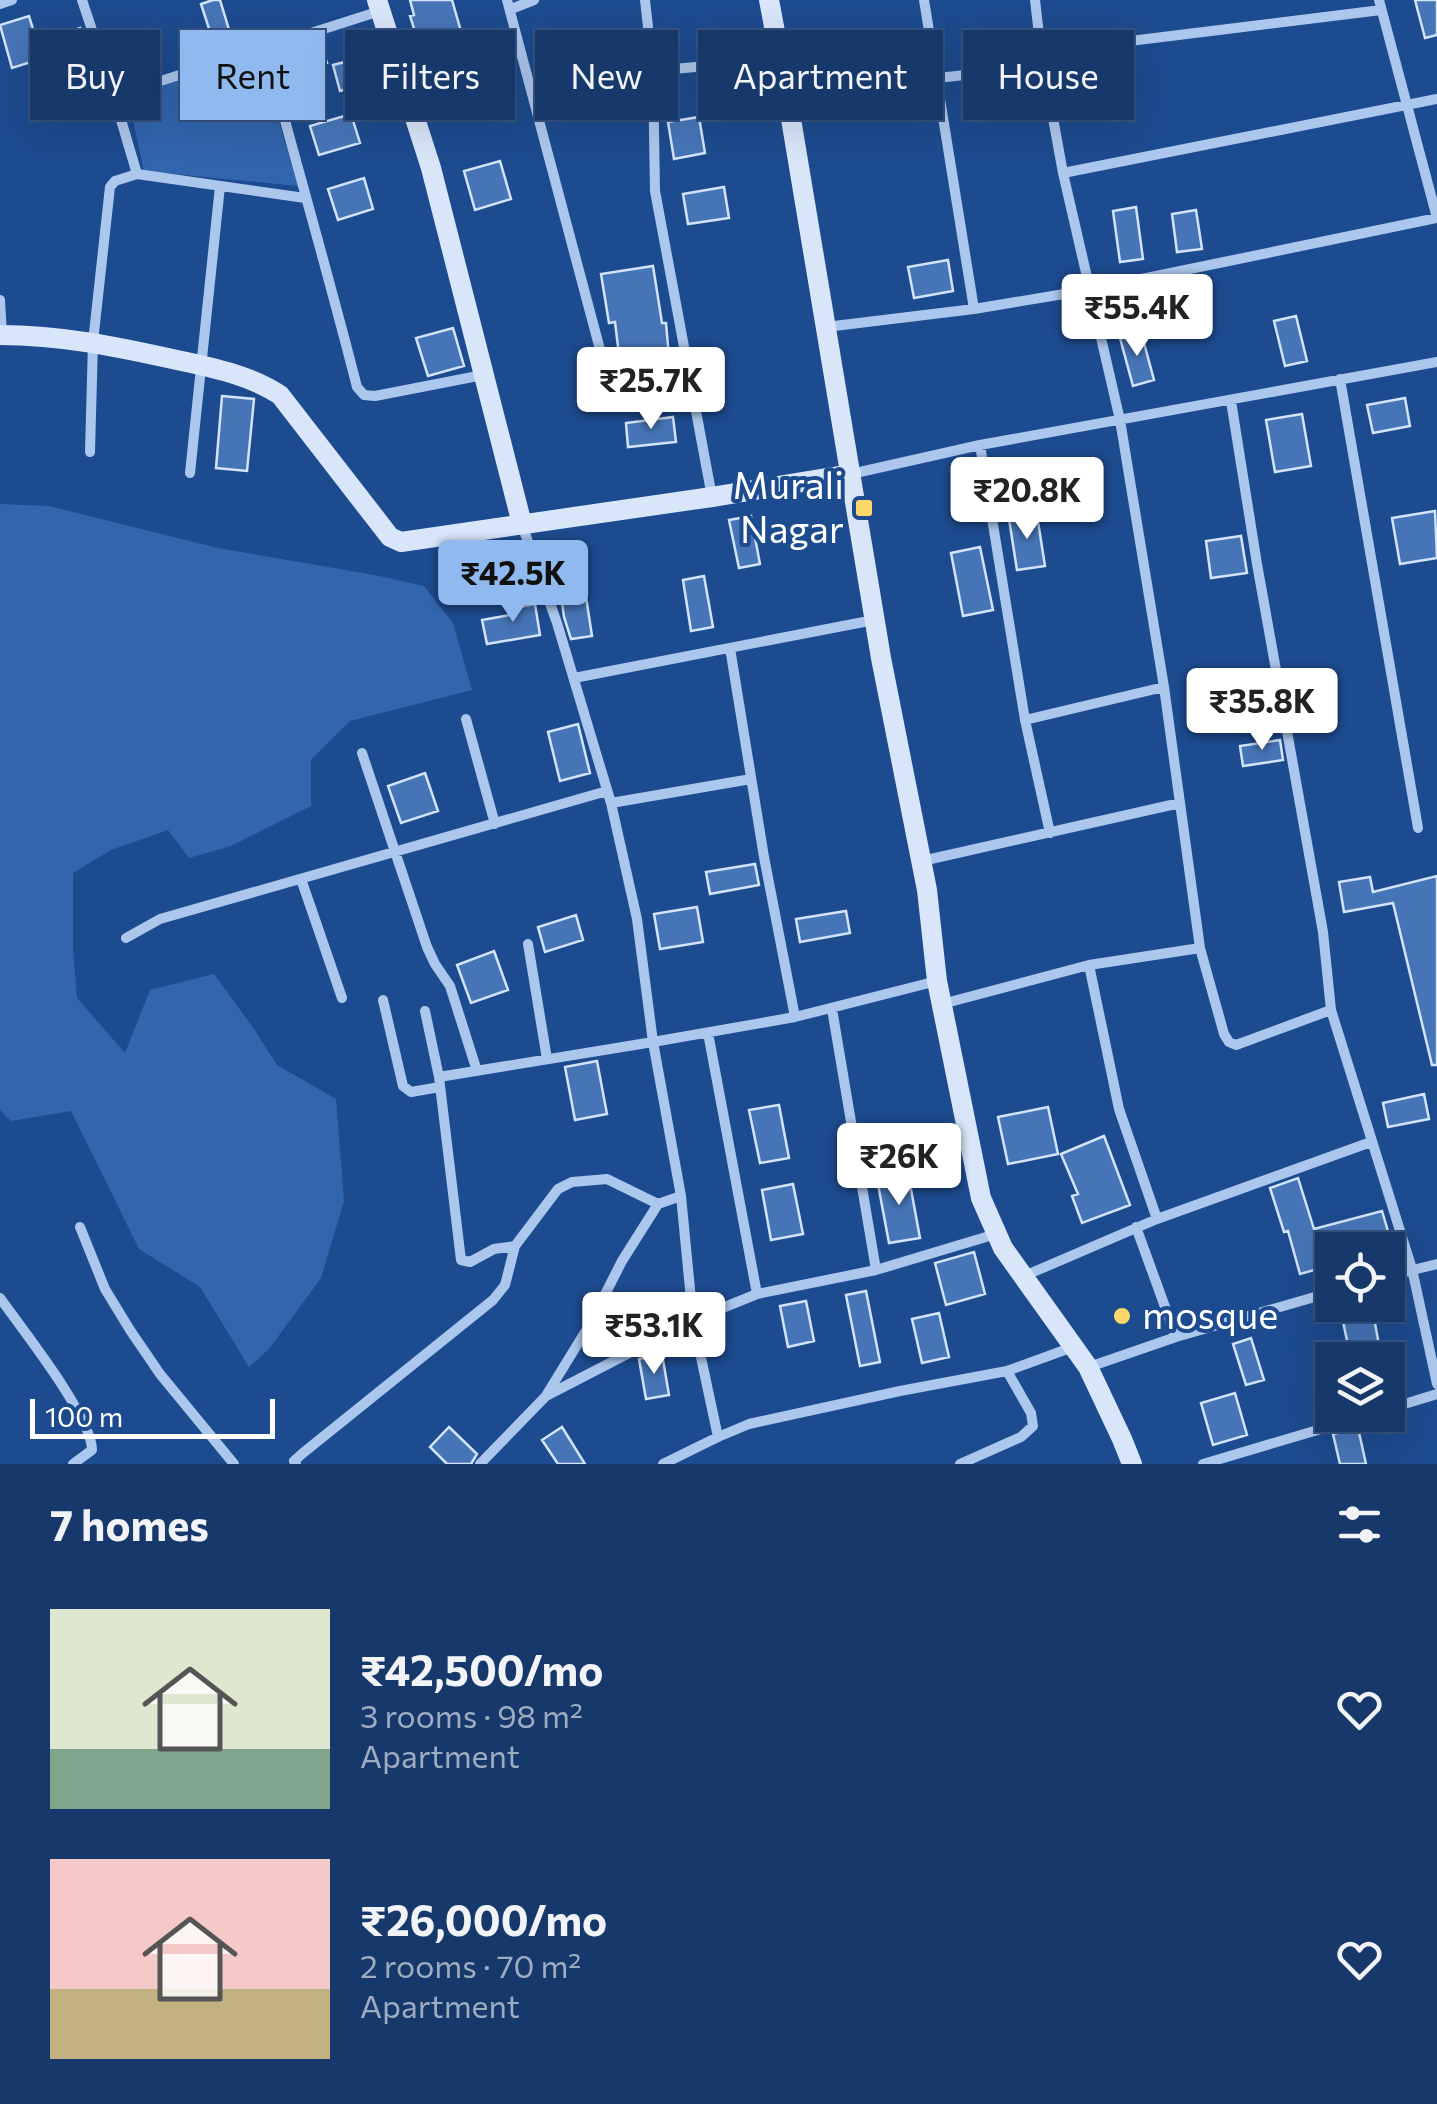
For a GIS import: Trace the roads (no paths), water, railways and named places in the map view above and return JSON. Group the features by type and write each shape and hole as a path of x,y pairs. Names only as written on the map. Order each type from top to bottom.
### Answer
{"main road":[{"path":"769,0 775,30"},
{"path":"379,5 431,168 522,524"},
{"path":"791,120 875,620 927,890 937,981 981,1198 1004,1248 1088,1368 1132,1464"},
{"path":"1,335 93,342 265,385 280,395 390,538 401,542 851,474"}],"street":[{"path":"0,4 12,0"},
{"path":"82,0 92,30"},
{"path":"534,0 509,4 602,357"},
{"path":"645,0 648,30"},
{"path":"924,0 929,30"},
{"path":"1035,0 1038,30"},
{"path":"309,30 379,5"},
{"path":"826,328 974,310 1088,290 1437,218 1380,5 1134,39"},
{"path":"1062,173 1437,99"},
{"path":"121,120 136,174"},
{"path":"284,120 357,387 364,395 374,396 483,375"},
{"path":"654,120 655,191 712,498"},
{"path":"943,120 974,310"},
{"path":"1053,120 1120,420 1164,687 1200,948 1224,1034 1236,1045 1331,1010"},
{"path":"90,452 93,342 110,187 116,180 136,174 305,198"},
{"path":"190,473 220,186"},
{"path":"0,300 1,335"},
{"path":"851,474 980,446 1437,362"},
{"path":"1340,379 1418,828"},
{"path":"1231,401 1323,932 1331,1010 1412,1269 1437,1384"},
{"path":"980,446 1026,720 1050,834"},
{"path":"522,524 557,623 611,804 637,918 652,1042 681,1196 693,1320 718,1437"},
{"path":"574,678 875,620"},
{"path":"730,648 795,1017"},
{"path":"1026,720 1164,687"},
{"path":"466,719 495,824"},
{"path":"362,753 394,853 435,964 450,986 477,1071"},
{"path":"611,804 751,779"},
{"path":"126,938 160,919 607,791"},
{"path":"922,861 1180,804"},
{"path":"301,879 342,998"},
{"path":"528,944 547,1059"},
{"path":"942,1004 1089,965 1200,948"},
{"path":"1089,965 1119,1109 1157,1219"},
{"path":"383,1000 403,1086 410,1092 477,1071 832,1010 937,981"},
{"path":"832,1010 876,1270"},
{"path":"425,1011 440,1082 461,1260 470,1262 494,1250 515,1246"},
{"path":"708,1033 756,1294"},
{"path":"1023,1277 1136,1227 1371,1142"},
{"path":"293,1463 493,1300 505,1285 515,1246 558,1189 572,1182 607,1179 658,1204"},
{"path":"480,1464 546,1396 658,1204 681,1196"},
{"path":"80,1227 105,1288 130,1330 160,1374 234,1464"},
{"path":"1136,1227 1176,1337"},
{"path":"546,1396 693,1320 756,1294 876,1270 997,1233"},
{"path":"1405,1271 1437,1264"},
{"path":"1088,1368 1176,1337 1315,1297"},
{"path":"0,1298 66,1391 89,1432 92,1450 72,1464"},
{"path":"663,1464 749,1424 1007,1372 1073,1347"},
{"path":"960,1464 1021,1436 1032,1426 1031,1412 1007,1372"},
{"path":"1405,1404 1437,1394"},
{"path":"1203,1464 1315,1431"}],"place":[{"name":"Murali Nagar","path":"864,508"},
{"name":"mosque","path":"1122,1316"}]}
